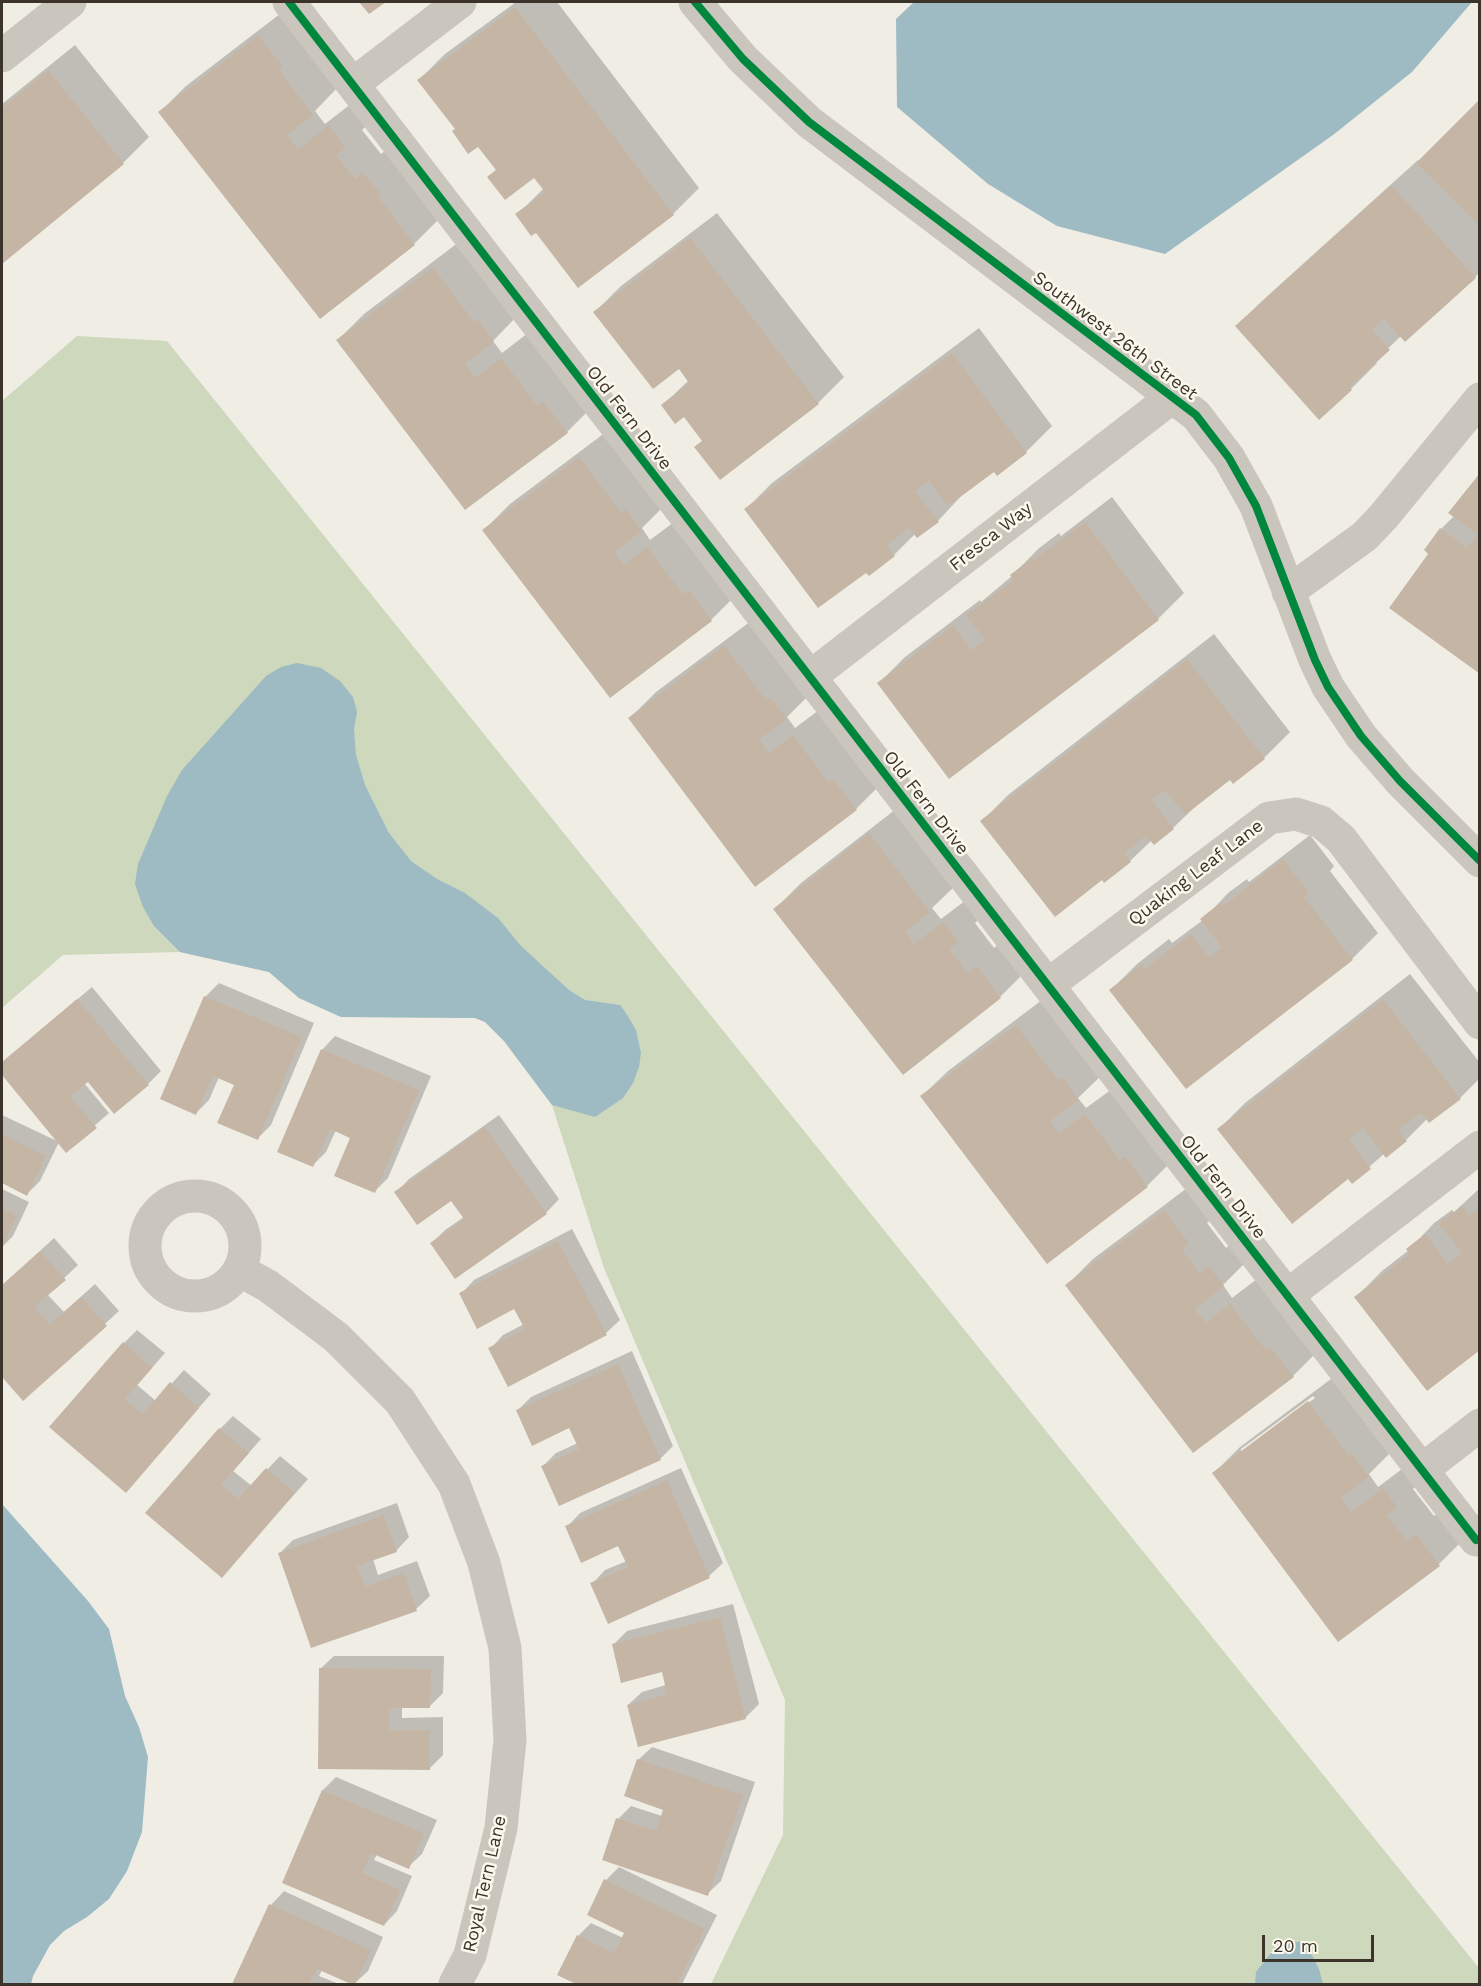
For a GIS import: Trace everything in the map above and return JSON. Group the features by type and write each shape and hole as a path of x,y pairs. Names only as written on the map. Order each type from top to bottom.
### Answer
{"street":[{"path":"2,56 70,2"},
{"name":"Old Fern Drive","path":"289,2 1476,1540"},
{"path":"353,84 459,2"},
{"name":"Southwest 26th Street","path":"695,2 742,59 809,122 1196,415 1229,458 1256,506 1315,660 1328,687 1361,736 1400,781 1479,861"},
{"name":"Fresca Way","path":"810,677 1171,398"},
{"path":"1288,592 1365,536 1479,399"},
{"name":"Quaking Leaf Lane","path":"1048,985 1269,818 1296,814 1321,822 1341,839 1479,1023"},
{"path":"1288,1295 1479,1147"},
{"name":"Royal Tern Lane","path":"239,1270 268,1286 336,1336 400,1401 454,1484 484,1563 506,1648 510,1740 501,1828 470,1955 455,1984"},
{"path":"1422,1470 1479,1425"}],"green space":[{"path":"77,336 167,341 1479,1968 1479,1984 711,1984 783,1835 785,1700 604,1268 552,1105 504,1041 485,1022 475,1018 341,1017 299,998 269,972 180,952 63,955 2,1008 2,401"}],"water":[{"path":"914,2 1472,2 1412,72 1333,135 1165,254 1057,226 988,184 897,107 896,19"},
{"path":"297,663 321,668 340,681 353,697 357,712 354,729 356,755 365,785 389,833 411,861 437,879 465,893 498,918 521,946 569,990 585,1000 620,1005 626,1013 636,1030 641,1053 633,1083 623,1098 595,1117 552,1105 504,1041 485,1022 475,1018 341,1017 299,998 269,972 180,952 154,926 143,907 135,884 138,864 167,796 182,770 266,676 281,667"},
{"path":"2,1504 88,1601 109,1629 125,1696 139,1727 148,1757 142,1832 127,1871 109,1899 87,1917 64,1931 50,1945 31,1984 2,1984"},
{"path":"1305,1941 1319,1969 1323,1984 1255,1984 1256,1972 1278,1944"}],"building":[{"path":"359,2 386,2 369,14"},
{"path":"515,7 674,215 578,288 536,233 531,236 515,214 545,192 534,178 505,200 487,177 496,170 478,147 468,154 452,131 455,129 417,80"},
{"path":"258,35 283,67 279,70 313,115 287,135 298,149 329,125 346,148 336,155 355,179 363,172 381,194 378,196 415,245 320,319 158,112"},
{"path":"48,70 124,164 2,264 2,108"},
{"path":"1480,99 1480,226 1416,163"},
{"path":"1391,185 1476,278 1405,342 1384,319 1372,330 1390,350 1349,387 1352,390 1319,420 1235,326"},
{"path":"690,237 819,404 720,480 694,447 702,441 684,417 675,424 661,405 689,383 679,369 653,389 593,312"},
{"path":"433,267 474,322 478,319 494,341 465,364 475,378 501,358 537,405 543,401 568,433 465,510 336,340"},
{"path":"952,353 1027,453 997,476 994,472 948,506 929,481 915,491 939,522 917,538 909,528 887,545 895,556 869,576 866,573 818,608 744,509"},
{"path":"579,457 621,512 626,509 642,531 614,552 624,565 647,547 683,594 689,590 712,621 610,698 482,530"},
{"path":"1480,473 1480,674 1389,608 1428,554 1424,550 1440,528 1467,548 1478,534 1448,513"},
{"path":"1085,522 1159,620 949,779 877,683 953,625 972,650 985,640 966,615 1014,580 1010,575"},
{"path":"724,645 766,700 770,697 787,719 759,740 769,753 793,735 828,782 833,779 857,810 755,887 628,718"},
{"path":"1187,659 1265,759 1233,784 1230,780 1185,815 1165,790 1152,800 1174,829 1154,845 1146,836 1124,853 1131,862 1104,883 1102,880 1055,917 980,821"},
{"path":"869,833 930,912 905,932 914,944 943,922 959,942 949,949 968,973 977,966 1001,998 903,1075 773,909"},
{"path":"1283,859 1309,893 1304,897 1353,960 1186,1089 1109,990 1142,964 1146,968 1191,934 1209,957 1222,947 1200,919 1220,903 1223,906"},
{"path":"204,996 302,1037 258,1140 217,1123 234,1085 213,1076 196,1115 160,1099"},
{"path":"77,999 149,1085 114,1114 88,1082 70,1096 97,1128 66,1153 2,1075 2,1062"},
{"path":"1383,999 1461,1099 1429,1123 1421,1113 1398,1130 1407,1141 1386,1158 1363,1128 1349,1139 1371,1169 1352,1184 1348,1179 1292,1224 1217,1129"},
{"path":"1016,1025 1058,1080 1062,1077 1079,1100 1050,1121 1059,1133 1085,1114 1120,1160 1125,1156 1148,1187 1047,1264 920,1096"},
{"path":"321,1049 419,1090 375,1193 334,1176 350,1138 330,1129 313,1167 277,1152"},
{"path":"485,1127 547,1214 455,1279 430,1243 464,1219 451,1201 417,1225 394,1192"},
{"path":"2,1134 46,1156 27,1196 2,1183"},
{"path":"1462,1206 1469,1216 1480,1208 1480,1350 1427,1391 1354,1297 1410,1254 1406,1249 1425,1234 1448,1264 1462,1253 1439,1224"},
{"path":"2,1208 17,1216 2,1248"},
{"path":"1164,1210 1189,1243 1182,1250 1200,1273 1209,1266 1224,1286 1195,1309 1205,1323 1230,1304 1266,1350 1270,1347 1294,1377 1193,1453 1065,1285"},
{"path":"558,1241 607,1335 508,1387 488,1348 525,1329 514,1309 477,1329 459,1293"},
{"path":"40,1251 66,1280 34,1307 50,1324 81,1297 107,1326 23,1401 2,1377 2,1285"},
{"path":"123,1342 152,1368 125,1399 143,1414 170,1382 199,1408 126,1493 49,1427"},
{"path":"618,1364 661,1460 559,1506 541,1466 579,1449 569,1428 532,1446 516,1410"},
{"path":"1308,1401 1349,1456 1352,1454 1369,1476 1341,1498 1351,1512 1383,1488 1397,1507 1387,1515 1407,1541 1416,1534 1440,1566 1338,1642 1212,1473"},
{"path":"219,1428 249,1453 221,1485 238,1499 266,1468 295,1493 222,1578 145,1513"},
{"path":"667,1480 710,1578 608,1624 590,1583 628,1567 618,1546 581,1563 565,1526"},
{"path":"384,1515 397,1552 357,1566 365,1587 404,1573 417,1611 311,1648 278,1553"},
{"path":"720,1617 746,1719 638,1747 627,1705 667,1694 662,1672 621,1683 612,1644"},
{"path":"319,1668 431,1669 430,1708 389,1708 389,1730 430,1730 430,1770 318,1769"},
{"path":"637,1759 743,1795 708,1896 602,1860 616,1818 656,1831 663,1810 624,1796"},
{"path":"322,1790 424,1833 409,1869 371,1853 362,1873 400,1890 384,1926 282,1883"},
{"path":"604,1879 705,1929 677,1984 576,1984 557,1975 577,1935 614,1953 624,1933 587,1915"},
{"path":"269,1904 371,1950 355,1984 317,1969 309,1984 232,1984"}],"cycle path":[{"path":"289,2 1476,1540"},
{"path":"695,2 743,59 809,122 1196,415 1229,458 1256,506 1315,660 1328,687 1361,736 1400,781 1480,861"}]}
